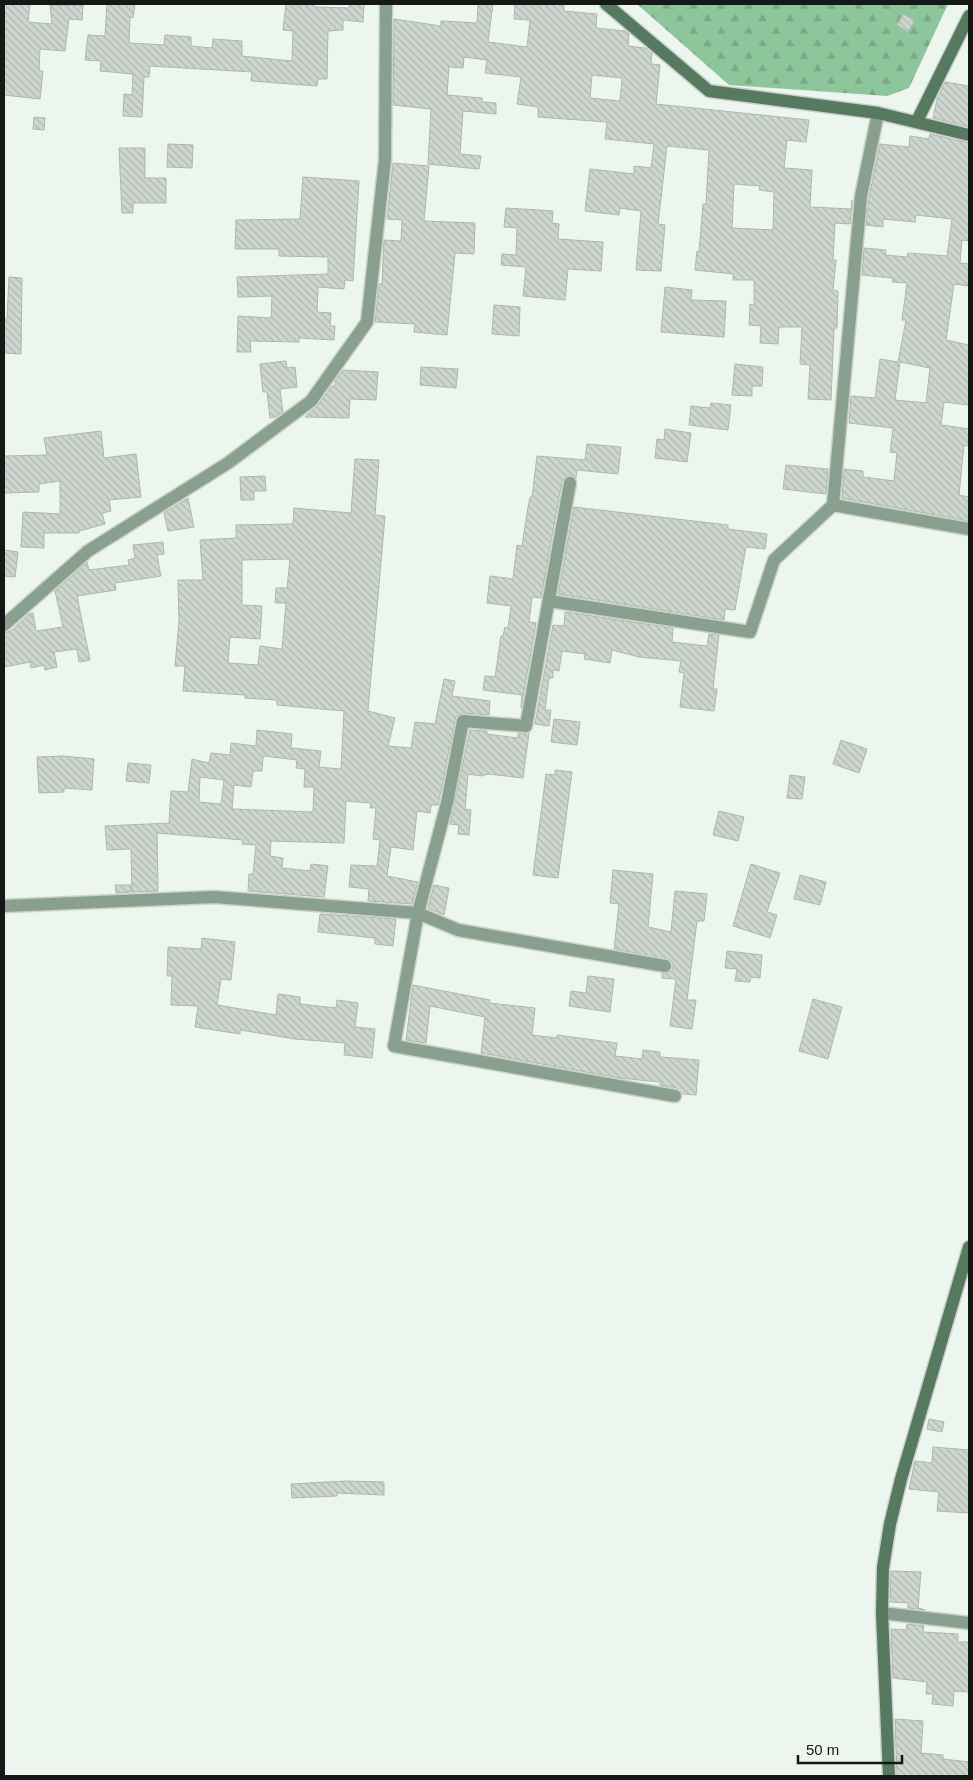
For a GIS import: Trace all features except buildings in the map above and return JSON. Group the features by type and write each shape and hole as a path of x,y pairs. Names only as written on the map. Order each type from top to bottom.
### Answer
{"street":[{"path":"4,625 88,551 228,463 312,402 367,322 385,160 386,4"},
{"path":"606,4 709,91 878,113 969,135"},
{"path":"917,121 969,16"},
{"path":"549,600 750,632 774,560 833,505 861,196 878,113"},
{"path":"570,483 526,726 462,721 447,803 418,913 394,1046 675,1096"},
{"path":"833,505 969,529"},
{"path":"4,906 214,897 418,913 458,930 665,966"},
{"path":"889,1776 882,1613 883,1568 890,1524 969,1247"},
{"path":"882,1613 969,1623"}],"green space":[{"path":"637,4 948,4 909,88 887,96 729,85"}]}
